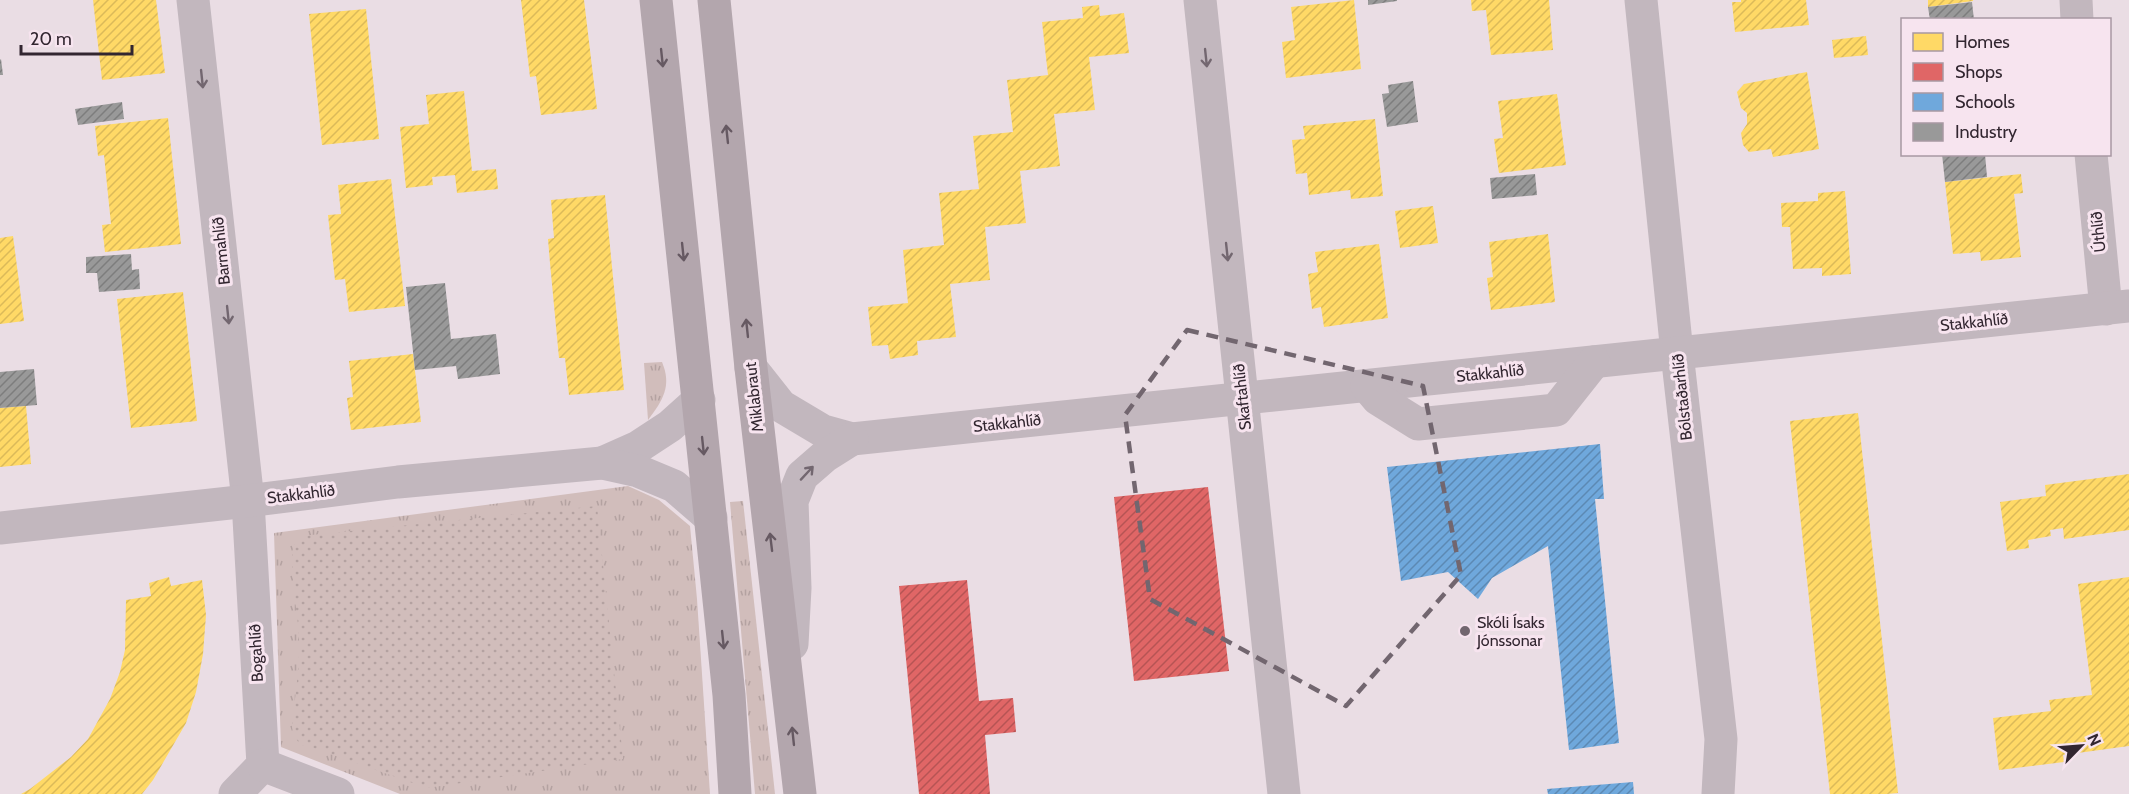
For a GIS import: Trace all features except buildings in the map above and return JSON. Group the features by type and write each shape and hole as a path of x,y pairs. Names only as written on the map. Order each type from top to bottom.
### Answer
{"highway":[{"path":"656,0 729,695 735,794"},
{"name":"Miklabraut","path":"714,0 751,368 800,794"}],"street":[{"name":"Barmahlíð","path":"193,0 248,501"},
{"name":"Skaftahlíð","path":"1200,0 1284,794"},
{"name":"Bólstaðarhlíð","path":"1641,0 1677,353 1721,739 1718,794"},
{"path":"2076,0 2078,18"},
{"name":"Úthlíð","path":"2091,156 2117,308"},
{"name":"Stakkahlíð","path":"751,368 781,406 823,431 852,439 2117,308"},
{"path":"1367,386 1378,399 1418,424 1557,410 1594,362"},
{"name":"Stakkahlíð","path":"602,463 638,447 670,426 699,400"},
{"name":"Stakkahlíð","path":"789,694 795,588 792,501 802,476 825,456 852,439"},
{"name":"Stakkahlíð","path":"0,528 398,482 602,463 638,471 674,486 711,518"},
{"name":"Bogahlíð","path":"248,501 263,765"},
{"path":"235,794 263,765 338,794"}],"highlighted area":[{"path":"1187,330 1423,386 1461,575 1346,706 1150,599 1125,415"}],"green space":[{"path":"662,362 666,386 662,399 648,420 644,363"},
{"path":"628,486 659,500 690,526 710,794 400,794 281,747 274,533"},
{"path":"743,501 775,794 755,794 730,502"},
{"path":"597,506 623,759 427,788 305,745 301,746 293,734 292,726 299,648 292,556 294,545 298,541 311,535"}],"place":[{"name":"Skóli Ísaks Jónssonar","path":"1465,631"}]}
